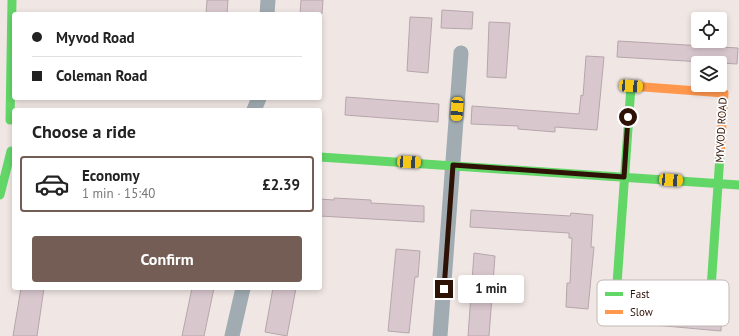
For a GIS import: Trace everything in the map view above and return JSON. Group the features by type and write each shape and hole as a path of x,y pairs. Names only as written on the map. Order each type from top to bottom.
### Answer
{"street":[{"path":"1,52 11,0"},
{"path":"0,117 12,122 11,0"},
{"path":"267,12 268,0"},
{"path":"440,336 461,53"},
{"name":"MYVOD ROAD","path":"624,177 631,86 724,93 718,183"},
{"path":"0,154 12,149"},
{"path":"0,195 12,153"},
{"path":"322,157 739,185"},
{"path":"617,280 624,177"},
{"path":"712,280 718,183"},
{"path":"232,336 243,290"}],"building":[{"path":"207,0 228,0 227,12 206,12"},
{"path":"301,0 323,0 322,14 322,12 300,12"},
{"path":"442,10 473,12 472,29 441,28"},
{"path":"410,17 432,18 428,73 407,71"},
{"path":"489,22 510,23 506,78 487,77"},
{"path":"618,41 691,45 691,48 738,48 737,64 727,63 727,56 691,56 691,61 617,57"},
{"path":"586,56 604,57 597,130 555,127 555,132 518,129 518,126 471,124 472,106 579,114 581,95 583,96"},
{"path":"346,97 439,104 438,122 345,115"},
{"path":"334,198 371,200 371,203 424,206 424,222 322,216 322,199 334,200"},
{"path":"471,210 570,216 571,213 593,215 591,247 594,247 588,309 566,307 567,283 570,283 572,238 569,238 569,233 470,227"},
{"path":"396,249 420,251 418,277 415,277 409,333 388,331"},
{"path":"474,253 495,256 489,336 468,336"},
{"path":"21,290 44,290 37,336 13,336"},
{"path":"192,290 214,290 204,336 182,336"},
{"path":"273,290 296,290 287,336 265,332"},
{"path":"665,326 721,326 721,331"}],"traffic: fast":[{"path":"10,120 12,0"},
{"path":"617,280 631,86"},
{"path":"0,195 11,151"},
{"path":"712,280 720,155"},
{"path":"322,157 739,185"}],"traffic: slow":[{"path":"631,86 724,93 720,155"}],"route":[{"path":"444,289 453,165 624,177 628,117"}]}
